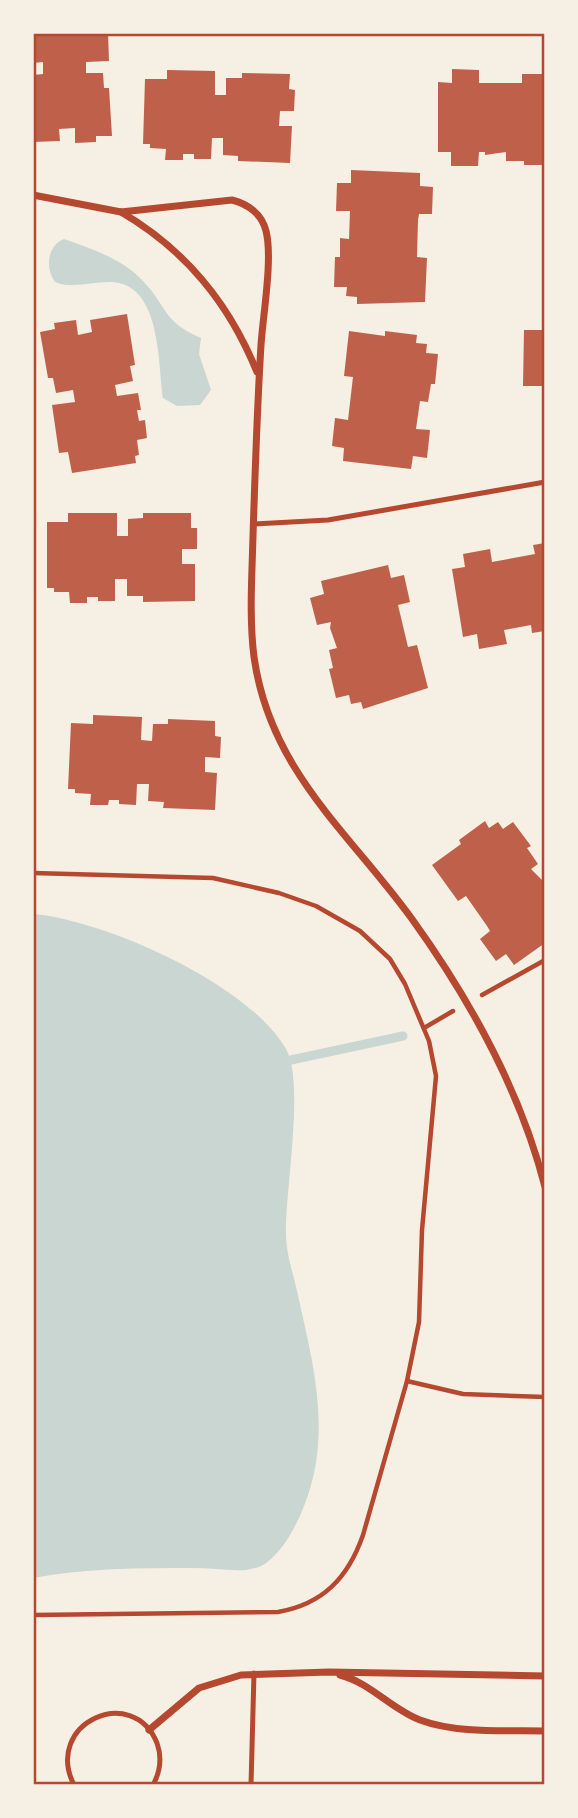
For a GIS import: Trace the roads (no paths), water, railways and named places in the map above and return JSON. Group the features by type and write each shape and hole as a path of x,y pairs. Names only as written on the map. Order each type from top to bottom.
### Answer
{"street":[{"path":"33,195 121,212 232,200 243,203 261,218 268,241 259,376 254,524 254,656 275,733 313,797 411,918 468,1003 512,1088 545,1187"},
{"path":"121,212 166,242 215,292 243,337 259,376"},
{"path":"329,1672 366,1684 406,1713 431,1723 458,1727 545,1731"},
{"path":"149,1730 199,1688 219,1679 254,1673 545,1676"}],"lane":[{"path":"254,524 328,520 545,482"},
{"path":"251,1785 254,1673"},
{"path":"74,1785 67,1764 68,1750 74,1736 86,1723 108,1714 123,1714 136,1719 149,1730 159,1752 160,1767 153,1785"}],"waterway":[{"path":"291,1060 403,1036"}]}
